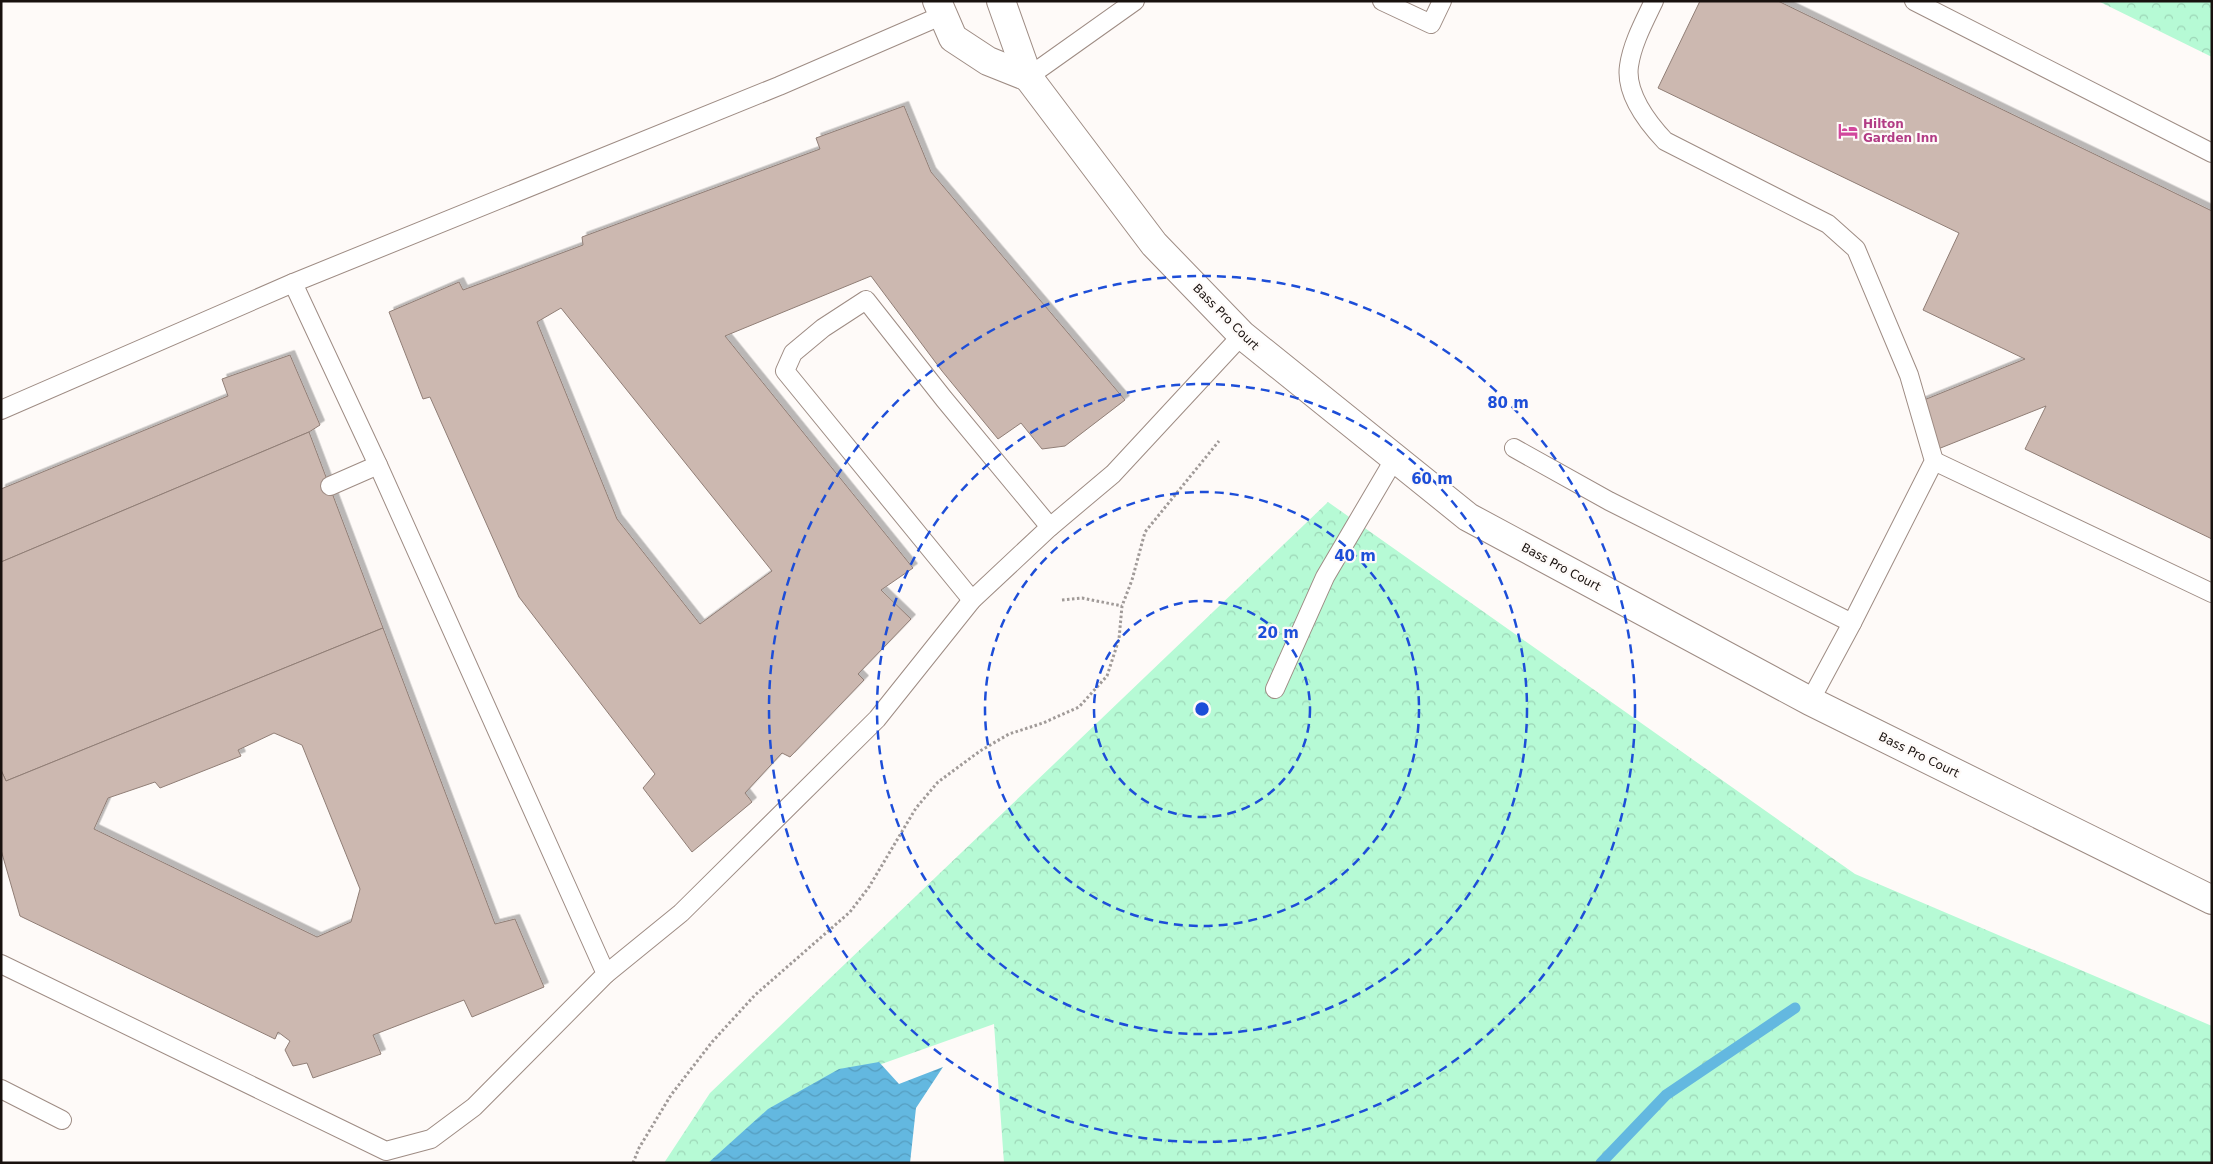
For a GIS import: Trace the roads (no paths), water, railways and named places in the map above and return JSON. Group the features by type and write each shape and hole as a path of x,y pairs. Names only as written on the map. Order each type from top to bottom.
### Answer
{"street":[{"name":"Bass Pro Court","path":"1001,1 1028,77 1154,244 1242,335 1468,517 1810,701 2212,900"},
{"path":"940,8 952,38 988,61 1028,77"}],"lane":[{"path":"1028,77 1135,1"},
{"path":"1382,1 1431,24 1442,1"},
{"path":"1654,1 1640,31 1628,68 1633,96 1652,127 1665,141 1828,224 1856,249 1909,376 1934,460 1852,623 1810,701"},
{"path":"1914,1 2212,153"},
{"path":"1,410 294,283 779,86 940,8"},
{"path":"294,283 378,465 606,974"},
{"path":"972,600 785,370 793,353 823,328 866,300 944,399 1050,527"},
{"path":"1,964 386,1151 431,1139 474,1107 606,974 681,913 877,719 972,600 1050,527 1113,474 1242,335"},
{"path":"1514,448 1609,501 1852,623"},
{"path":"1274,689 1325,576 1395,458"},
{"path":"1934,460 2212,593"},
{"path":"330,486 378,465"},
{"path":"1,1089 62,1120"}],"water":[{"path":"879,1062 899,1084 943,1067 916,1108 910,1163 708,1163 768,1109 839,1069"}],"waterway":[{"path":"1601,1163 1666,1095 1795,1008"}],"place":[{"name":"Hilton Garden Inn","path":"1848,131"}]}
